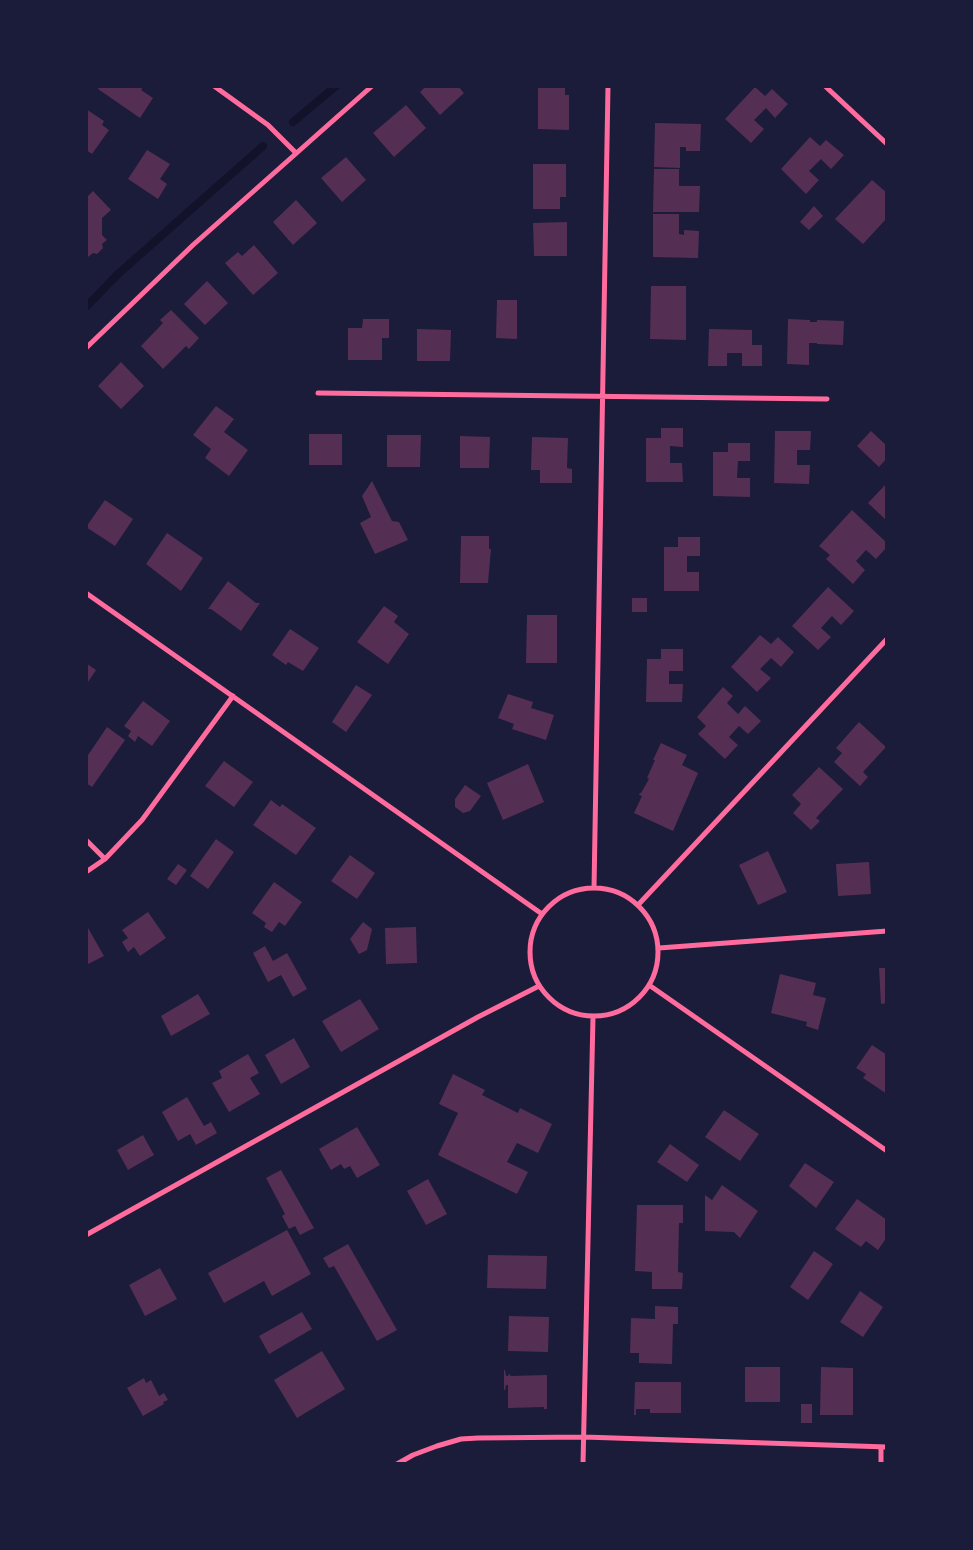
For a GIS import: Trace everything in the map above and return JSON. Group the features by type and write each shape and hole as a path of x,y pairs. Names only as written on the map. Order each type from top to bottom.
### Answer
{"street":[{"path":"214,86 268,126 296,153"},
{"path":"86,348 193,244 372,86"},
{"path":"594,888 608,86"},
{"path":"825,86 887,144"},
{"path":"318,393 827,399"},
{"path":"86,593 542,914"},
{"path":"638,905 887,638"},
{"path":"86,872 105,859 142,820 233,696"},
{"path":"86,840 105,859"},
{"path":"594,888 618,892 638,905 652,924 659,948 656,973 636,1002 620,1012 593,1017 571,1013 548,998 533,974 530,947 536,924 550,905 571,892 594,888"},
{"path":"659,948 887,931"},
{"path":"649,985 887,1151"},
{"path":"86,1235 470,1022 539,986"},
{"path":"583,1464 593,1017"},
{"path":"397,1464 413,1455 461,1439 584,1437 884,1446 880,1464"}],"building":[{"path":"100,86 144,86 141,90 153,98 140,118 98,89"},
{"path":"426,86 458,86 464,93 440,115 420,92"},
{"path":"538,86 565,86 565,95 569,95 569,130 538,129"},
{"path":"755,87 765,96 772,89 788,104 775,118 766,108 754,120 764,129 751,143 725,119"},
{"path":"406,105 426,128 394,157 373,133"},
{"path":"86,109 104,121 102,125 109,130 92,154 86,150"},
{"path":"655,123 701,124 700,151 686,151 686,147 680,147 680,168 654,167"},
{"path":"810,137 820,146 826,140 844,155 831,169 821,159 809,171 819,180 806,194 781,169"},
{"path":"147,150 170,164 160,179 167,184 158,199 128,179"},
{"path":"346,157 366,180 342,202 321,178"},
{"path":"533,164 566,164 566,197 560,197 560,209 533,209"},
{"path":"654,169 679,169 679,186 700,186 699,212 653,212"},
{"path":"872,180 887,193 887,218 863,244 835,219"},
{"path":"93,191 111,210 102,218 102,235 107,240 102,244 103,248 97,254 93,253 88,257 86,255 86,198"},
{"path":"296,200 317,223 293,245 273,222"},
{"path":"814,206 823,216 809,230 800,222"},
{"path":"653,214 679,214 679,234 684,235 684,230 699,231 698,258 653,257"},
{"path":"567,222 567,256 534,256 533,223"},
{"path":"254,245 278,273 253,295 225,263 238,252 242,256"},
{"path":"207,281 228,303 205,325 184,304"},
{"path":"651,286 686,286 686,340 650,339"},
{"path":"497,300 517,300 517,339 496,338"},
{"path":"171,310 199,338 189,349 186,346 163,369 141,346 163,323 160,320"},
{"path":"363,319 389,319 389,338 382,338 382,360 348,360 348,328 362,328"},
{"path":"788,319 810,320 810,322 817,322 817,320 844,321 843,345 809,343 809,365 787,364"},
{"path":"417,329 451,330 450,361 417,361"},
{"path":"709,329 752,330 752,345 762,345 762,366 742,366 742,353 727,353 727,366 708,366"},
{"path":"121,362 144,386 121,409 98,386"},
{"path":"216,406 234,419 224,432 248,450 229,476 205,458 211,449 193,435"},
{"path":"661,428 683,428 683,447 670,446 670,463 682,463 683,482 646,482 646,438 661,438"},
{"path":"775,431 811,431 810,450 797,450 797,465 810,465 809,484 774,483"},
{"path":"871,431 887,446 887,458 879,467 857,446"},
{"path":"309,434 342,434 342,465 309,465"},
{"path":"387,435 421,435 420,467 387,467"},
{"path":"460,436 490,437 489,468 460,468"},
{"path":"532,437 568,438 567,468 572,469 572,483 540,483 540,470 531,470"},
{"path":"728,443 750,443 750,461 738,461 737,478 750,478 750,497 713,496 713,452 728,452"},
{"path":"372,481 392,521 399,522 408,540 375,554 360,523 371,517 362,496"},
{"path":"887,483 887,521 868,503"},
{"path":"105,500 133,519 115,546 86,527"},
{"path":"852,510 887,543 887,547 876,559 866,550 856,561 865,570 853,584 826,559 830,555 819,546"},
{"path":"167,533 203,558 181,591 146,564"},
{"path":"461,536 489,536 489,549 491,549 488,583 460,583"},
{"path":"678,537 700,537 700,556 687,556 687,572 699,572 699,591 664,591 664,547 678,547"},
{"path":"228,581 256,603 260,603 241,631 211,609 208,609"},
{"path":"828,587 854,611 841,625 832,616 821,628 831,637 818,650 792,626"},
{"path":"632,598 647,598 647,612 632,612"},
{"path":"384,606 398,616 394,622 409,634 388,664 357,642"},
{"path":"527,615 557,615 557,663 526,663"},
{"path":"290,629 319,648 303,671 288,662 286,665 272,655"},
{"path":"760,635 771,644 778,637 794,652 781,667 771,658 760,669 771,678 757,692 731,667"},
{"path":"661,649 683,649 683,671 669,671 669,684 683,684 682,702 646,702 647,659 661,659"},
{"path":"86,663 96,670 86,685"},
{"path":"356,685 372,695 346,732 332,722"},
{"path":"723,687 733,696 727,703 738,714 745,706 761,721 748,734 739,726 729,737 738,745 725,759 698,734 706,726 697,717"},
{"path":"508,694 533,702 531,708 554,715 546,740 512,729 514,724 498,718"},
{"path":"143,701 170,721 152,746 138,736 135,742 128,736 131,731 124,726"},
{"path":"859,722 886,747 863,772 868,777 860,786 834,762 842,753 836,748"},
{"path":"107,727 125,740 92,787 86,783 86,758"},
{"path":"661,743 687,755 682,765 698,773 673,831 634,813 642,796 639,795 649,779 647,778 655,760 653,760"},
{"path":"224,761 253,782 234,807 205,786"},
{"path":"528,764 544,802 503,820 487,783"},
{"path":"819,767 843,789 816,818 820,821 811,830 793,813 801,804 792,795"},
{"path":"465,785 481,796 470,811 463,813 455,807 455,799"},
{"path":"271,800 280,807 282,804 316,828 296,855 253,825"},
{"path":"216,839 234,852 208,889 190,876"},
{"path":"768,851 787,892 758,905 739,865"},
{"path":"350,855 375,873 357,899 331,881"},
{"path":"869,862 871,894 838,896 836,864"},
{"path":"178,864 187,870 176,885 167,879"},
{"path":"274,882 302,902 285,926 279,922 272,932 264,927 266,923 252,913"},
{"path":"148,912 166,938 140,956 134,947 128,952 122,942 128,938 122,930"},
{"path":"363,922 372,929 367,950 359,954 350,939"},
{"path":"416,927 417,963 386,964 385,928"},
{"path":"88,928 104,956 86,965 86,929"},
{"path":"265,946 273,961 287,953 307,989 293,997 281,975 268,982 253,953"},
{"path":"879,968 887,968 887,1003 881,1004"},
{"path":"780,974 816,983 813,995 826,998 818,1030 806,1026 807,1022 771,1013"},
{"path":"198,994 210,1014 171,1036 161,1016"},
{"path":"360,999 379,1029 341,1052 322,1021"},
{"path":"294,1038 310,1067 281,1084 265,1055"},
{"path":"872,1045 887,1055 887,1094 863,1078 866,1074 856,1068"},
{"path":"248,1054 259,1073 250,1078 260,1094 229,1112 212,1083 222,1078 219,1071"},
{"path":"453,1074 485,1090 482,1095 518,1113 520,1108 552,1124 538,1153 517,1143 507,1162 528,1172 517,1194 438,1155 458,1113 439,1104"},
{"path":"187,1097 204,1126 211,1122 217,1133 196,1145 190,1134 178,1141 162,1112"},
{"path":"724,1110 759,1134 740,1161 705,1137"},
{"path":"357,1127 380,1165 357,1178 350,1166 344,1169 341,1164 331,1170 319,1149"},
{"path":"143,1135 154,1155 128,1170 117,1150"},
{"path":"670,1144 699,1165 687,1182 657,1162"},
{"path":"805,1163 834,1182 816,1208 789,1186"},
{"path":"281,1170 314,1228 300,1235 295,1226 289,1229 282,1216 285,1214 266,1178"},
{"path":"428,1179 447,1214 426,1225 407,1191"},
{"path":"722,1185 758,1211 740,1238 734,1232 705,1231 705,1195 712,1200"},
{"path":"857,1199 887,1220 887,1237 878,1250 866,1241 861,1247 835,1229"},
{"path":"637,1205 683,1205 683,1223 679,1223 678,1272 683,1273 682,1289 652,1289 652,1272 635,1271"},
{"path":"287,1230 311,1274 272,1296 264,1281 224,1303 208,1273"},
{"path":"348,1244 397,1330 377,1341 334,1266 329,1268 323,1258"},
{"path":"814,1251 833,1264 808,1300 790,1287"},
{"path":"488,1255 547,1256 546,1289 487,1288"},
{"path":"160,1268 177,1299 145,1316 129,1285"},
{"path":"860,1291 883,1307 863,1337 840,1322"},
{"path":"655,1306 678,1307 678,1324 673,1324 672,1364 639,1363 639,1353 630,1353 631,1318 655,1319"},
{"path":"302,1312 312,1329 269,1354 259,1336"},
{"path":"509,1316 549,1317 548,1352 508,1351"},
{"path":"322,1351 345,1389 297,1418 274,1380"},
{"path":"745,1367 780,1367 780,1402 745,1402"},
{"path":"821,1367 853,1368 853,1415 820,1415"},
{"path":"504,1370 506,1376 509,1374 511,1376 547,1375 547,1409 544,1409 544,1407 508,1408 508,1385 506,1385 504,1390"},
{"path":"144,1378 146,1383 151,1380 159,1396 164,1393 168,1400 143,1416 127,1388"},
{"path":"635,1382 681,1382 681,1413 650,1413 650,1409 636,1409 636,1415 634,1415"},
{"path":"801,1404 812,1404 812,1423 801,1423"}],"waterway":[{"path":"293,122 336,86"},
{"path":"86,307 118,274 263,146"}]}
